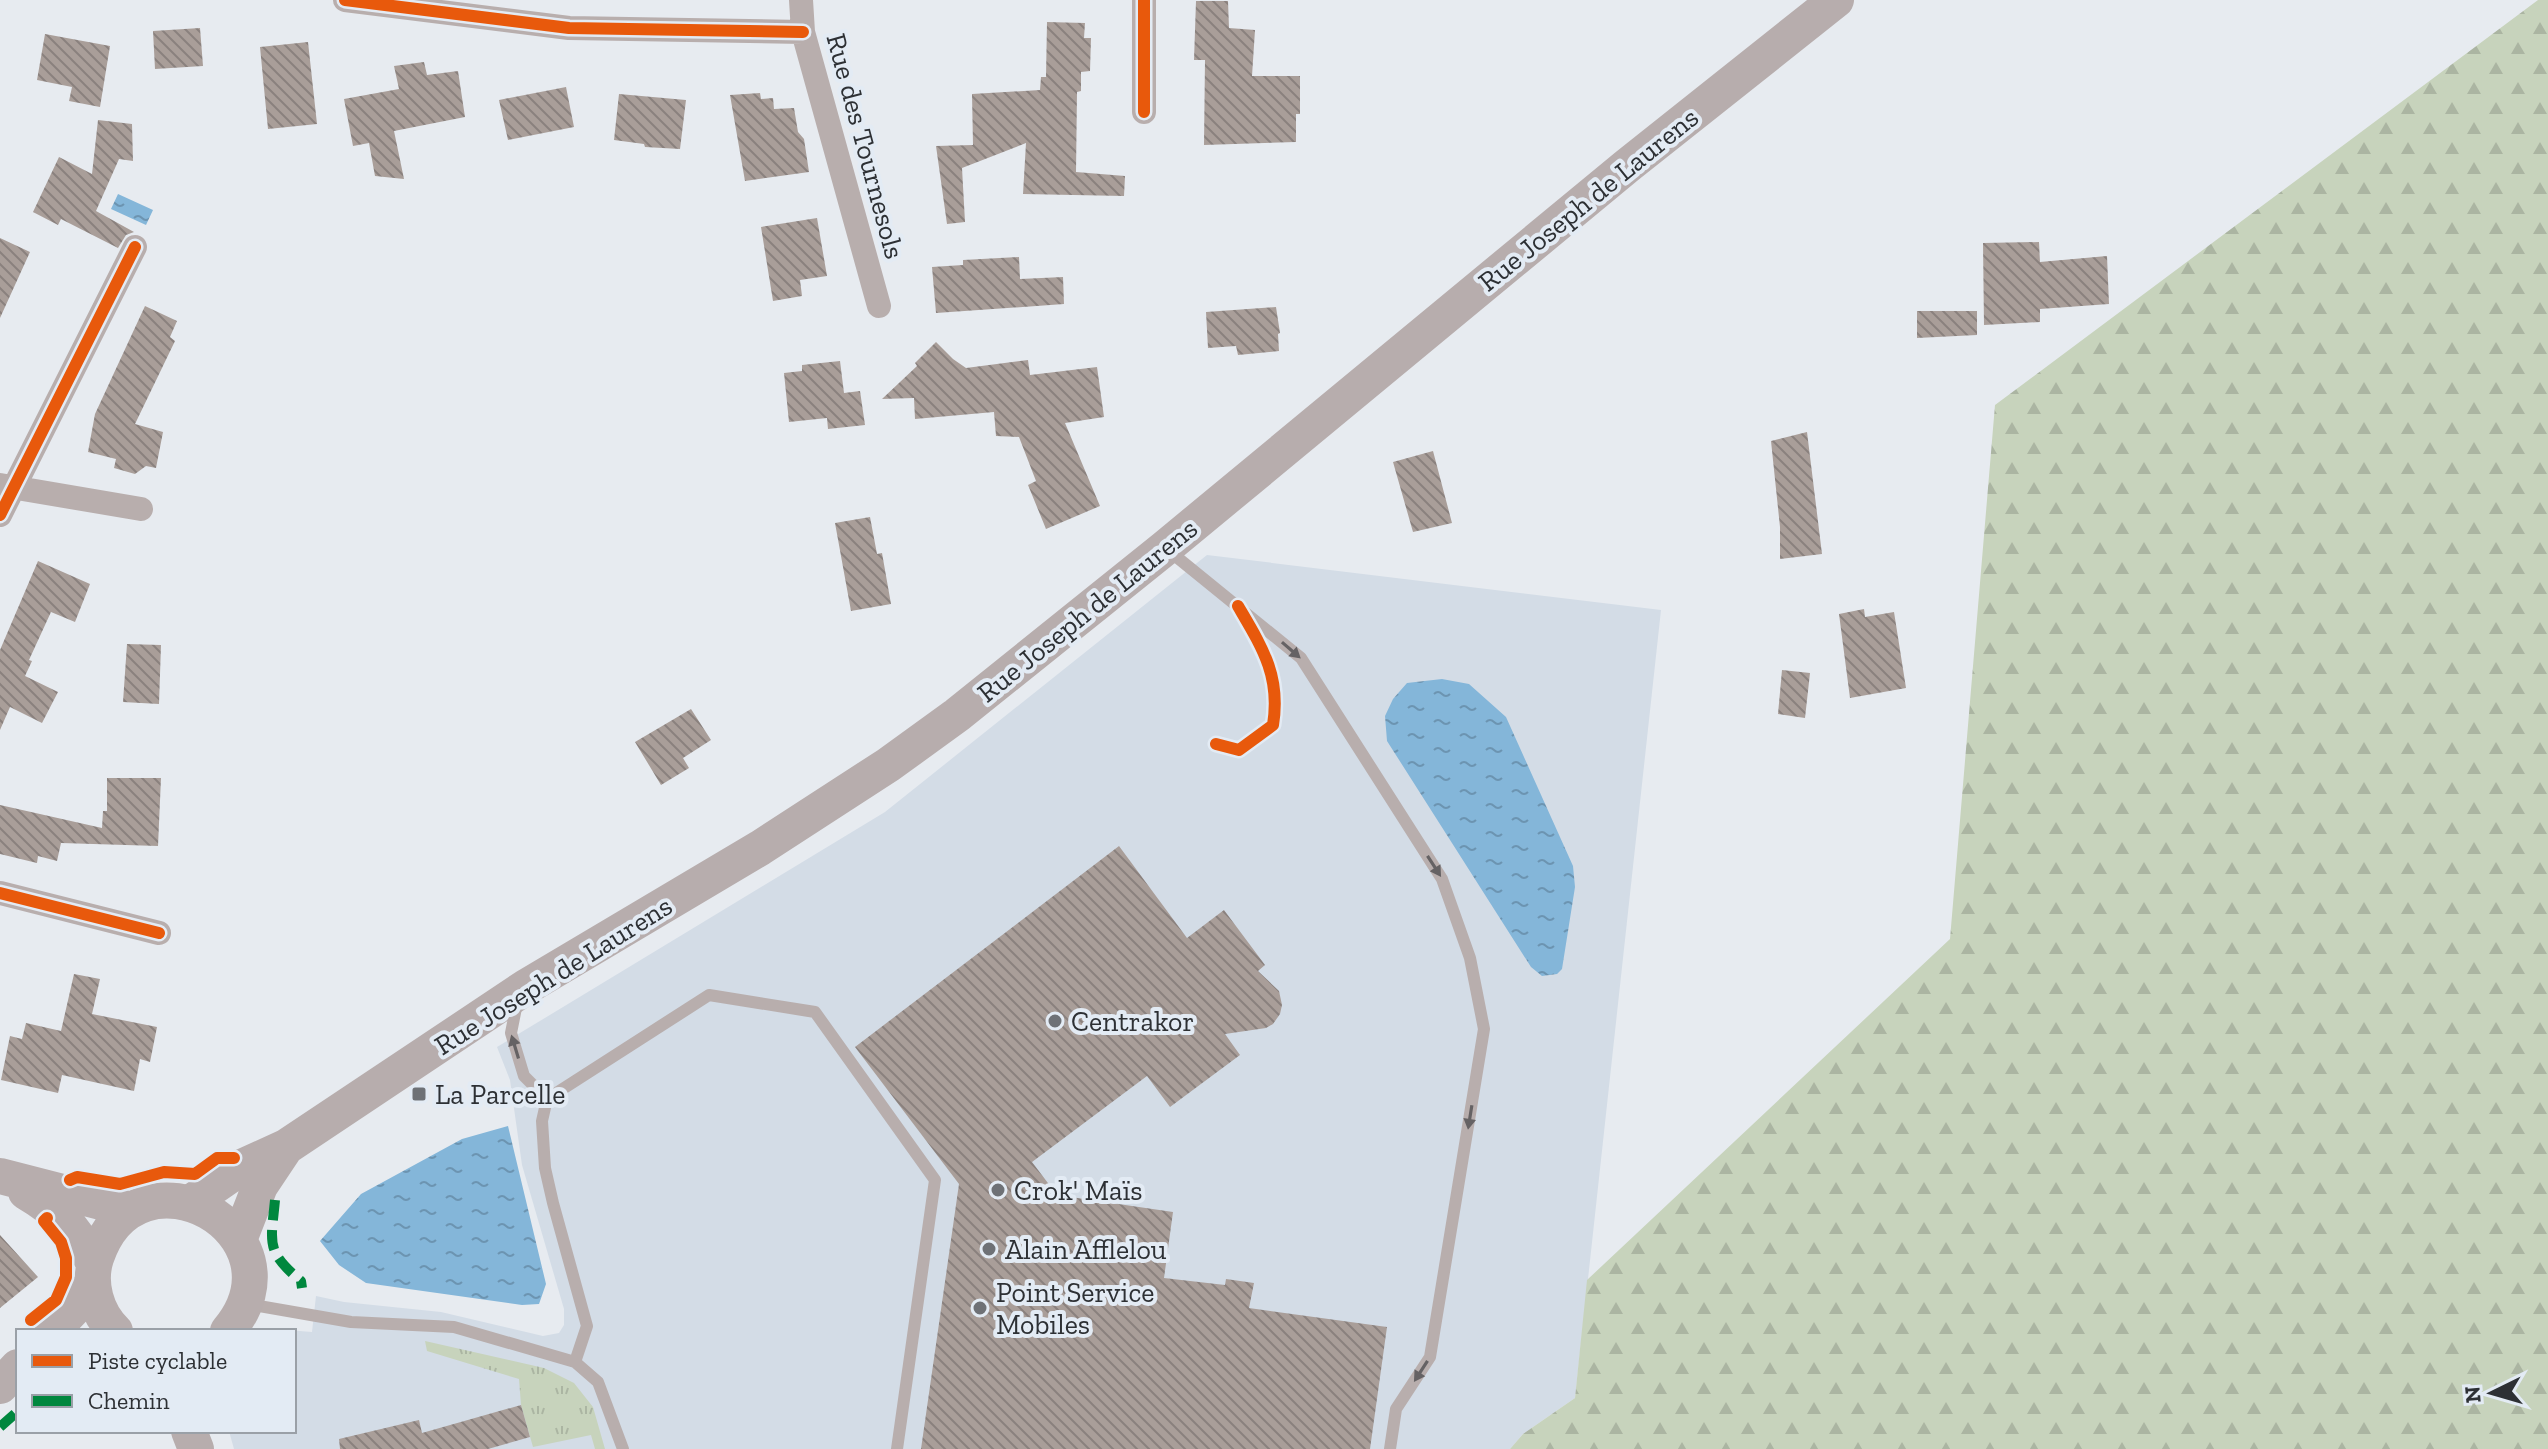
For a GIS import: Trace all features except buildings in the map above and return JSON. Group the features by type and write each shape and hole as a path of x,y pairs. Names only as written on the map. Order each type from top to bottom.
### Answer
{"main road":[{"name":"Rue Joseph de Laurens","path":"190,1203 242,1167 286,1147 526,987 760,848 888,765 957,715 1165,548 1615,176 1836,0"},
{"name":"Rue Joseph de Laurens","path":"239,1240 260,1186 286,1147"},
{"path":"0,1177 132,1210"},
{"path":"0,1177 53,1208 79,1236 94,1273 98,1305 114,1329"},
{"path":"54,1329 73,1309 94,1273 102,1242 115,1223 132,1210 151,1202 172,1200 211,1211 226,1223 239,1240 247,1260 248,1282 236,1317"}],"street":[{"path":"345,0 569,28 803,32"},
{"name":"Rue des Tournesols","path":"801,0 803,32 879,306"},
{"path":"1144,0 1144,112"},
{"path":"0,515 7,486 135,247"},
{"path":"7,486 141,509"},
{"path":"0,893 159,933"}],"lane":[{"path":"1165,548 1301,658 1442,879 1470,958 1484,1029 1482,1044 1430,1357 1396,1409 1390,1449"},
{"path":"526,987 514,1008 511,1033 524,1076 547,1099"},
{"path":"575,1362 587,1326 545,1168 542,1121 547,1099 709,995 815,1012 935,1180 897,1449"},
{"path":"236,1317 454,1327 575,1362 598,1382 623,1449"}],"shaded area":[{"path":"1207,555 1661,610 1575,1398 1523,1434 1510,1449 234,1449 230,1433 296,1433 296,1331 312,1332 316,1296 441,1312 543,1336 559,1333 564,1325 564,1309 522,1165 510,1080 497,1047 885,812"}],"green space":[{"path":"2538,0 2548,0 2548,1449 1510,1449 1523,1434 1575,1398 1587,1280 1950,939 1995,405"},
{"path":"425,1341 544,1368 574,1383 593,1407 605,1449 595,1449 591,1435 533,1447 521,1405 519,1379 427,1351"}],"water":[{"path":"118,194 153,210 146,225 111,209"},
{"path":"1442,679 1469,684 1506,717 1573,866 1575,887 1562,969 1557,974 1542,976 1531,967 1387,741 1385,716 1393,699 1407,683"},
{"path":"508,1126 546,1284 539,1304 522,1305 366,1283 339,1265 320,1241 361,1194 462,1139"}],"marked path":[{"path":"275,1200 273,1245 281,1262 301,1281 302,1288"},
{"path":"0,1427 16,1413"}],"cycle path":[{"path":"345,0 569,28 803,32"},
{"path":"1144,0 1144,112"},
{"path":"0,515 135,247"},
{"path":"1216,744 1239,750 1273,725 1274,692 1268,662 1238,606"},
{"path":"0,893 159,933"},
{"path":"70,1180 77,1177 120,1184 164,1172 195,1174 217,1158 234,1158"},
{"path":"31,1320 56,1300 66,1277 66,1258 61,1242 44,1221 47,1218"}],"place":[{"name":"Centrakor","path":"1055,1021"},
{"name":"La Parcelle","path":"419,1094"},
{"name":"Crok' Maïs","path":"998,1190"},
{"name":"Alain Afflelou","path":"989,1249"},
{"name":"Point Service Mobiles","path":"980,1308"}]}
